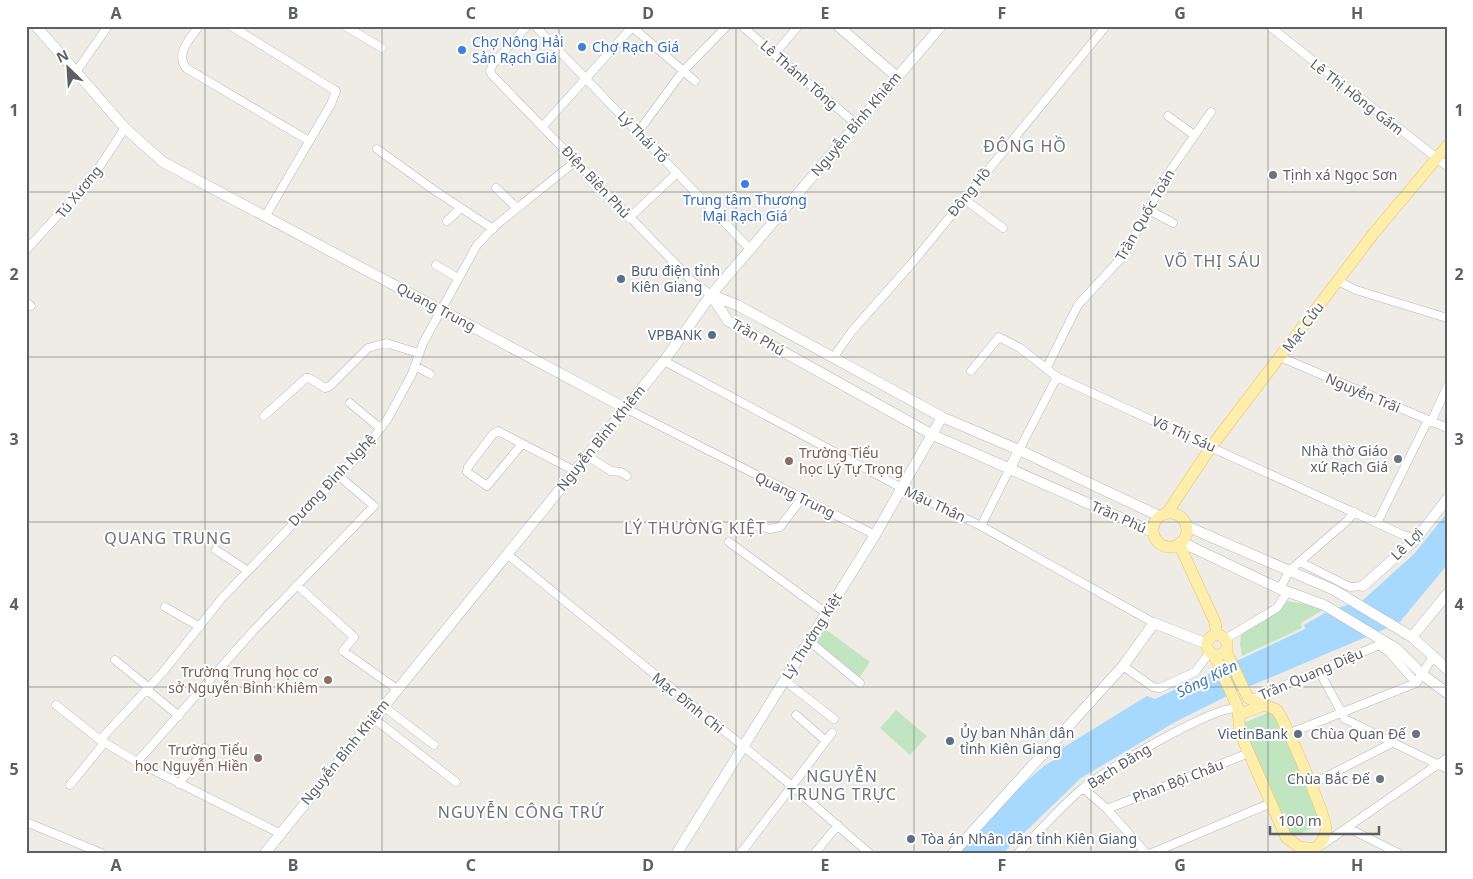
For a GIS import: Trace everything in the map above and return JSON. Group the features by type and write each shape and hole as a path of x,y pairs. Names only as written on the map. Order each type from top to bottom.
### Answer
{"main road":[{"name":"Quang Trung","path":"36,26 125,128 163,162 625,408"},
{"path":"838,26 896,76"},
{"name":"Nguyễn Bỉnh Khiêm","path":"265,853 279,832 664,361 711,295 896,76 941,26"},
{"name":"Mạc Cửu","path":"1163,515 1211,447 1338,281 1447,146"},
{"name":"Trần Phú","path":"711,295 737,305 942,417 1163,515 1175,514 1182,518 1186,526 1334,590 1408,635 1447,669"},
{"name":"Trần Phú","path":"711,295 728,321 933,434 1152,532 1154,538 1165,546 1180,543 1284,590 1324,605 1397,649 1419,679 1447,693"},
{"path":"840,382 849,367"},
{"name":"Lý Thường Kiệt","path":"677,853 876,534 942,417"},
{"path":"1010,468 1019,450"},
{"name":"Lê Lợi","path":"1363,586 1416,539 1447,499"},
{"path":"1152,532 1154,523 1163,515"},
{"path":"1186,526 1186,532 1180,543 1221,637 1228,646 1228,654 1250,699 1277,710 1310,785 1326,828 1324,838 1314,852 1291,843 1249,753 1239,728 1238,712 1213,653 1210,639 1221,637"},
{"path":"1408,635 1447,594"},
{"path":"953,853 1124,666 1154,623"},
{"name":"Mậu Thân","path":"1154,623 1213,653"},
{"path":"1213,653 1220,655 1228,654"},
{"path":"1238,712 1264,705"}],"street":[{"path":"76,72 108,26"},
{"path":"199,26 182,53 183,63 186,68 309,141"},
{"path":"231,26 336,91 331,104 265,217"},
{"path":"345,26 382,48"},
{"name":"Lý Thái Tổ","path":"535,26 750,249"},
{"path":"543,126 632,26 695,81"},
{"path":"638,132 683,71 727,26"},
{"name":"Lê Thánh Tông","path":"742,26 856,124"},
{"path":"774,55 798,26"},
{"name":"Đông Hồ","path":"833,358 852,331 964,199 1106,26"},
{"name":"Lê Thị Hồng Gấm","path":"1269,26 1447,166"},
{"name":"Điện Biên Phủ","path":"526,27 493,64 490,71 492,75 543,126 629,218 693,282 711,295"},
{"name":"Trần Quốc Toản","path":"1047,367 1078,305 1124,255 1167,175 1211,112"},
{"path":"1168,116 1194,135"},
{"name":"Tú Xương","path":"26,250 92,178 125,128"},
{"path":"377,149 493,228"},
{"name":"Dương Đình Nghệ","path":"70,785 102,741 248,571 339,476 380,428 398,401 415,366 418,354 441,309 478,245 493,228 576,161"},
{"path":"629,218 677,173"},
{"path":"496,188 517,208"},
{"path":"964,199 1003,228"},
{"path":"447,221 461,208"},
{"path":"1149,210 1173,223"},
{"path":"436,265 458,278"},
{"path":"1338,281 1356,290 1447,318"},
{"name":"Võ Thị Sáu","path":"971,371 999,337 1047,367 1057,376 1416,539"},
{"path":"264,416 306,378 325,388 330,386 368,348 386,343 418,354"},
{"name":"Nguyễn Trãi","path":"1280,357 1447,428"},
{"name":"Mậu Thân","path":"664,361 902,488 981,526 1154,623"},
{"path":"415,366 430,374"},
{"path":"1019,450 1057,376"},
{"path":"1378,523 1447,387"},
{"path":"350,403 380,428"},
{"name":"Quang Trung","path":"625,408 876,534"},
{"path":"522,444 487,486 467,472 468,467 496,432 501,432 575,471"},
{"path":"587,456 612,471 621,472 627,476"},
{"path":"981,526 1010,468"},
{"path":"137,762 254,630 374,506 339,476"},
{"path":"758,526 770,528 780,526 802,498"},
{"path":"1221,637 1277,608 1289,572 1347,521 1354,512"},
{"path":"728,542 826,613"},
{"path":"216,550 248,571"},
{"name":"Mạc Đĩnh Chi","path":"507,554 792,786 869,853"},
{"path":"1300,562 1350,587 1363,586"},
{"path":"297,585 354,637 343,650 397,689"},
{"path":"165,606 200,627"},
{"path":"809,641 860,682"},
{"name":"Trần Quang Diệu","path":"1250,699 1379,646 1390,652 1419,679"},
{"path":"1124,666 1153,687 1160,688 1195,672 1213,653"},
{"path":"1288,734 1419,679 1433,657"},
{"path":"116,660 179,716"},
{"path":"1319,671 1340,713 1345,719 1447,769"},
{"path":"784,680 834,719"},
{"path":"56,705 102,741 137,762 279,832"},
{"path":"383,706 434,745"},
{"name":"Bạch Đằng","path":"1018,853 1083,788 1190,724 1222,710 1238,712"},
{"path":"796,715 826,741"},
{"path":"373,718 456,782"},
{"path":"741,853 832,733"},
{"path":"1310,785 1394,742"},
{"path":"179,784 205,748"},
{"name":"Phan Bội Châu","path":"1107,809 1249,753"},
{"path":"1314,852 1447,758"},
{"path":"1083,788 1107,809 1146,853"},
{"path":"1152,853 1271,803"},
{"path":"26,822 101,853"},
{"path":"815,853 838,825"},
{"path":"1348,828 1398,853"}],"green space":[{"path":"1287,601 1316,606 1323,610 1301,623 1302,628 1242,656 1241,635"},
{"path":"824,628 870,662 859,678 816,643"},
{"path":"896,710 927,736 910,755 880,728"},
{"path":"1272,711 1276,713 1321,824 1294,836 1291,835 1241,724"}],"water":[{"name":"Sông Kiên","path":"1447,513 1447,565 1399,623 1229,695 1175,722 1081,778 1003,853 959,853 990,813 1044,766 1059,757 1060,750 1064,747 1147,696 1155,699 1305,629 1304,625 1330,610 1362,601 1414,554"}],"place":[{"name":"Chợ Rạch Giá","path":"582,47"},
{"name":"Chợ Nông Hải Sản Rạch Giá","path":"462,50"},
{"name":"Tịnh xá Ngọc Sơn","path":"1273,175"},
{"name":"Trung tâm Thương Mại Rạch Giá","path":"745,184"},
{"name":"Bưu điện tỉnh Kiên Giang","path":"621,279"},
{"name":"VPBANK","path":"712,335"},
{"name":"Nhà thờ Giáo xứ Rạch Giá","path":"1398,459"},
{"name":"Trường Tiểu học Lý Tự Trọng","path":"789,461"},
{"name":"Trường Trung học cơ sở Nguyễn Bỉnh Khiêm","path":"328,680"},
{"name":"VietinBank","path":"1298,734"},
{"name":"Chùa Quan Đế","path":"1416,734"},
{"name":"Ủy ban Nhân dân tỉnh Kiên Giang","path":"950,741"},
{"name":"Trường Tiểu học Nguyễn Hiền","path":"258,758"},
{"name":"Chùa Bắc Đế","path":"1380,779"},
{"name":"Tòa án Nhân dân tỉnh Kiên Giang","path":"911,839"}],"district":[{"name":"ĐÔNG HỒ","path":"1025,146"},
{"name":"VÕ THỊ SÁU","path":"1213,261"},
{"name":"LÝ THƯỜNG KIỆT","path":"695,528"},
{"name":"QUANG TRUNG","path":"168,538"},
{"name":"NGUYỄN TRUNG TRỰC","path":"842,785"},
{"name":"NGUYỄN CÔNG TRỨ","path":"521,812"}]}
